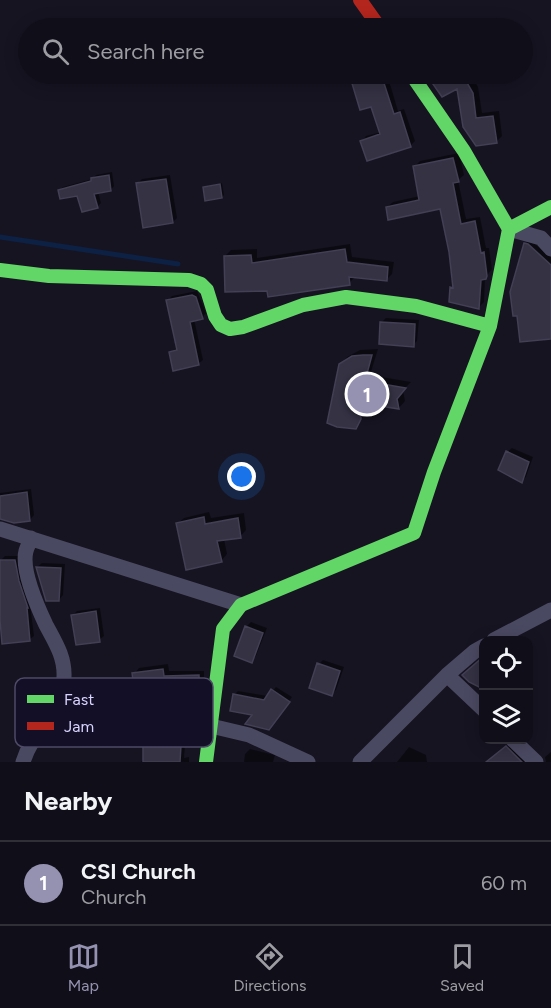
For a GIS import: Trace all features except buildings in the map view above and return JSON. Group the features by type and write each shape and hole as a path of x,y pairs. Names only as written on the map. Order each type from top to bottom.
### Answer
{"street":[{"path":"360,0 373,18"},
{"path":"213,710 223,629 241,605 414,533 434,472 490,326 509,229 464,151 418,84"},
{"path":"509,229 551,207"},
{"path":"509,229 541,238 551,249"},
{"path":"0,270 49,276 189,280 201,284 207,290 215,316 221,325 230,329 243,327 303,305 346,297 416,306 490,326"},
{"path":"0,529 241,605"},
{"path":"31,538 26,552 26,567 35,599 62,657 64,678"},
{"path":"502,636 551,610"},
{"path":"360,762 447,675 479,648"},
{"path":"447,675 479,706"},
{"path":"213,726 249,735 308,762"},
{"path":"517,744 536,762"},
{"path":"23,762 29,747"},
{"path":"206,762 208,747"}],"waterway":[{"path":"0,237 178,264"}],"traffic: fast":[{"path":"418,84 464,151 509,229"},
{"path":"509,229 551,207"},
{"path":"213,707 223,629 241,605 414,533 434,472 490,326 509,229"},
{"path":"0,270 49,276 189,280 201,284 207,290 215,316 221,325 230,329 243,327 303,305 346,297 416,306 490,326"},
{"path":"206,762 208,747"}],"traffic: jam":[{"path":"360,0 373,18"}],"place":[{"name":"CSI Church","path":"367,394"}]}
